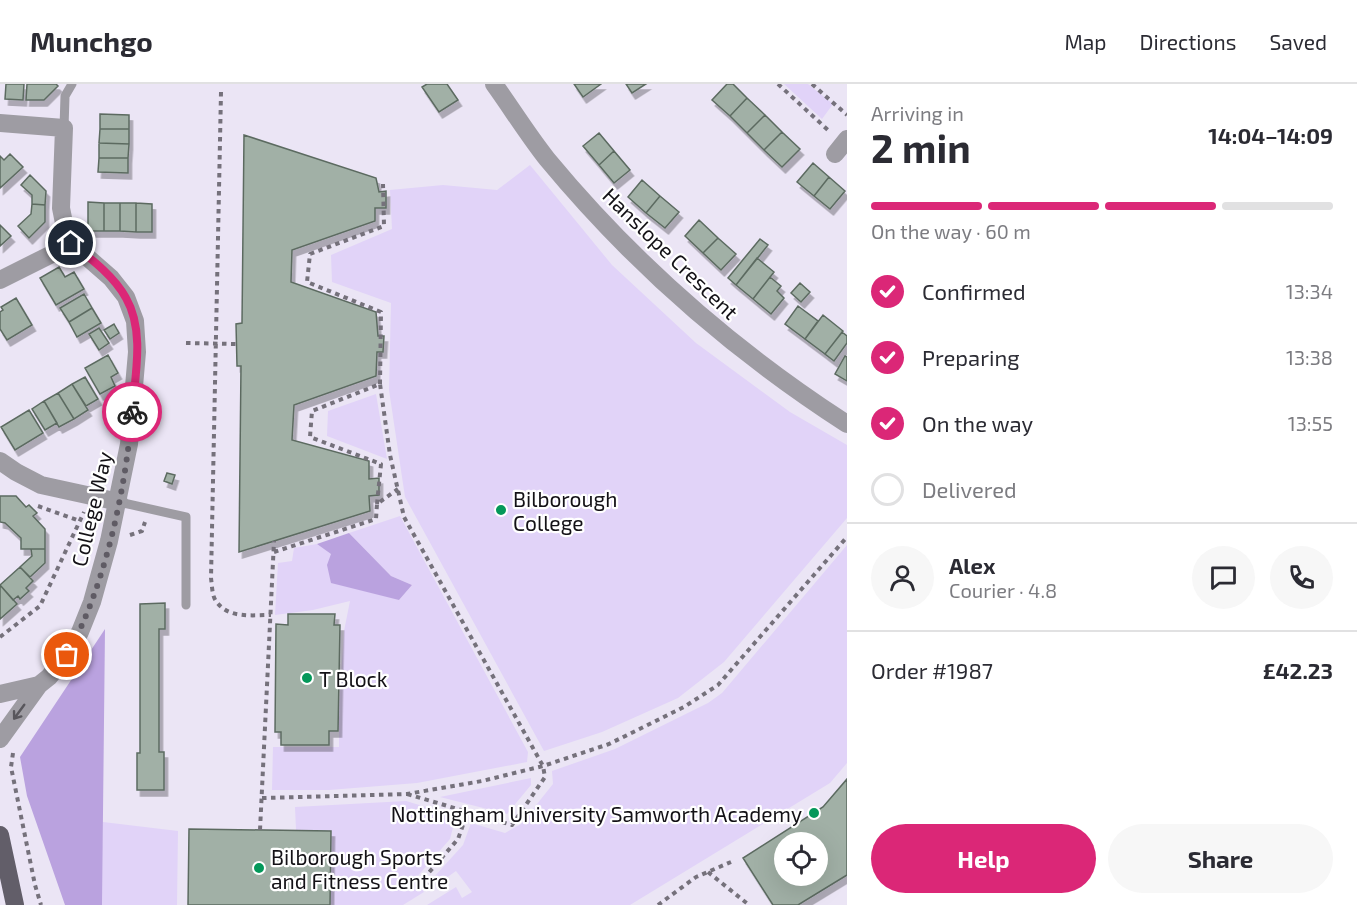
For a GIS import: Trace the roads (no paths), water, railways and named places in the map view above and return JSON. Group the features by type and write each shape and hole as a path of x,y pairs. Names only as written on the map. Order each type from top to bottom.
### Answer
{"main road":[{"path":"0,835 15,905"},
{"path":"0,892 8,905"}],"street":[{"name":"Hanslope Crescent","path":"494,84 545,157 625,247 739,348 847,424"},
{"path":"0,123 64,128 61,208 63,223 71,243 0,280"},
{"name":"College Way","path":"4,734 39,685 49,677 67,655 80,632 92,602 119,502 129,444 137,352 135,321 126,297 111,278 71,243"},
{"path":"0,460 40,485 119,502"},
{"path":"0,694 39,685"}],"lane":[{"path":"64,128 65,96 72,84"},
{"path":"119,502 186,517 186,605"}],"place":[{"name":"Bilborough College","path":"501,510"},
{"name":"T Block","path":"307,678"},
{"name":"Nottingham University Samworth Academy","path":"814,813"},
{"name":"Bilborough Sports and Fitness Centre","path":"259,868"}]}
